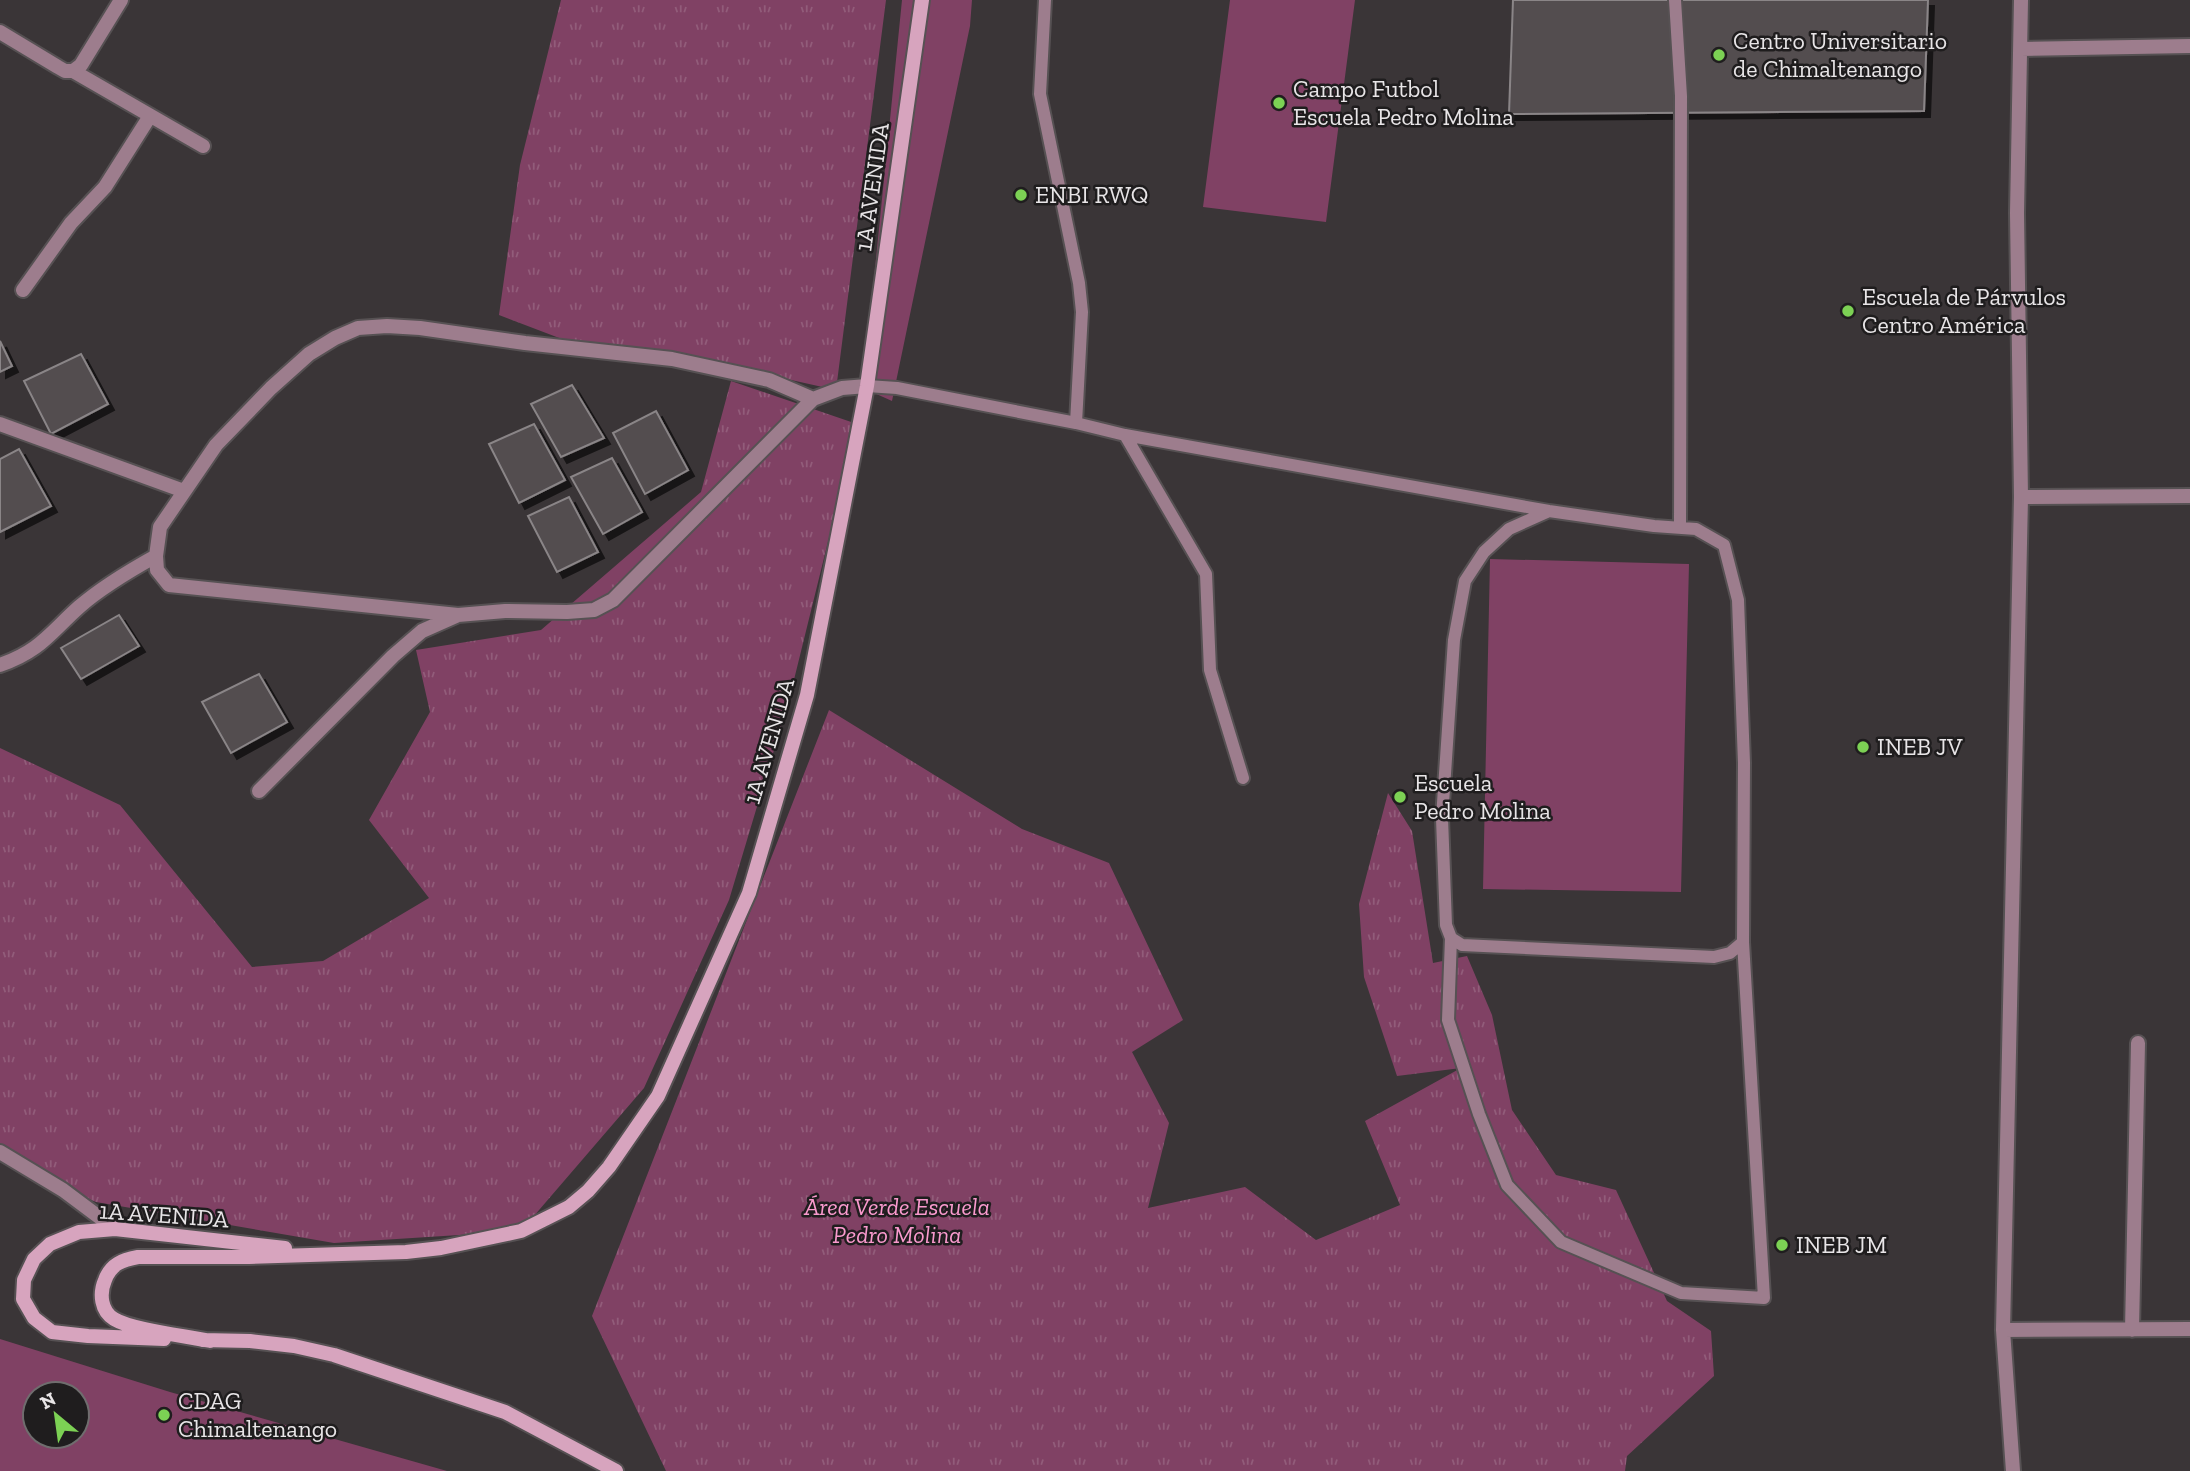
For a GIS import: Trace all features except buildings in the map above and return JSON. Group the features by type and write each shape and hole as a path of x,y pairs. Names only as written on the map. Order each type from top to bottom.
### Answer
{"main road":[{"name":"1A AVENIDA","path":"210,1341 116,1320 107,1312 102,1301 102,1288 107,1274 113,1266 138,1257 406,1252 441,1248 521,1231 569,1207 588,1191 609,1167 658,1096 749,893 807,695 867,386 922,0"},
{"name":"1A AVENIDA","path":"334,1254 114,1230 79,1231 50,1244 34,1259 24,1280 23,1299 34,1318 52,1332 250,1341 294,1346 334,1355 505,1412 616,1471"}],"street":[{"path":"73,71 81,65 121,0"},
{"path":"2013,1471 2003,1329 2021,497 2017,213 2021,0"},
{"path":"0,32 65,71 73,71 203,146"},
{"path":"2021,49 2190,46"},
{"path":"23,290 71,223 105,187 150,116"},
{"path":"813,399 769,380 672,359 420,328 358,328 309,354 271,388 216,445 160,527 156,556 158,570 169,585 458,615 505,611 594,610 613,600 813,399 842,388 867,386"},
{"path":"0,424 184,491"},
{"path":"2021,497 2190,496"},
{"path":"0,665 23,657 48,638 79,607 116,579 156,556"},
{"path":"259,791 393,656 422,631 458,615"},
{"path":"2132,1330 2138,1043"},
{"path":"0,1152 64,1190 114,1230"},
{"path":"2003,1329 2190,1329"}],"lane":[{"path":"1045,0 1040,94 1079,283 1082,312 1076,423"},
{"path":"1675,0 1682,96 1679,528"},
{"path":"867,386 897,388 1125,435 1549,511 1696,529 1724,545 1738,600 1744,763 1743,943 1764,1298 1681,1293 1561,1242 1507,1185 1479,1114 1448,1020 1451,938 1446,925 1441,818 1454,640 1465,581 1483,552 1509,529 1549,511"},
{"path":"1125,435 1206,574 1210,670 1242,778"},
{"path":"1451,938 1462,945 1714,957 1730,953 1743,943"}],"green space":[{"path":"561,0 886,0 836,390 702,360 575,344 499,315 520,165"},
{"path":"902,0 972,0 970,26 892,401 863,388"},
{"name":"Campo Futbol Escuela Pedro Molina","path":"1230,0 1355,0 1326,222 1203,207"},
{"path":"731,381 857,424 789,700 729,900 644,1088 521,1231 334,1243 96,1202 0,1162 0,748 120,805 252,967 323,961 429,898 369,820 430,712 416,650 541,630 701,492"},
{"path":"1490,559 1689,564 1681,892 1483,889"},
{"name":"Área Verde Escuela Pedro Molina","path":"829,710 1022,829 1109,863 1183,1020 1132,1052 1169,1123 1148,1208 1245,1187 1316,1240 1400,1205 1365,1121 1461,1068 1397,1076 1364,977 1359,904 1388,793 1412,831 1433,963 1467,956 1492,1015 1512,1110 1556,1175 1616,1190 1667,1301 1711,1331 1714,1376 1627,1456 1625,1471 666,1471 592,1316"},
{"name":"CDAG Chimaltenango","path":"0,1339 170,1392 447,1471 0,1471"}],"place":[{"name":"Centro Universitario de Chimaltenango","path":"1719,55"},
{"name":"Campo Futbol Escuela Pedro Molina","path":"1279,103"},
{"name":"ENBI RWQ","path":"1021,195"},
{"name":"Escuela de Párvulos Centro América","path":"1848,311"},
{"name":"INEB JV","path":"1863,747"},
{"name":"Escuela Pedro Molina","path":"1400,797"},
{"name":"INEB JM","path":"1782,1245"},
{"name":"CDAG Chimaltenango","path":"164,1415"}]}
